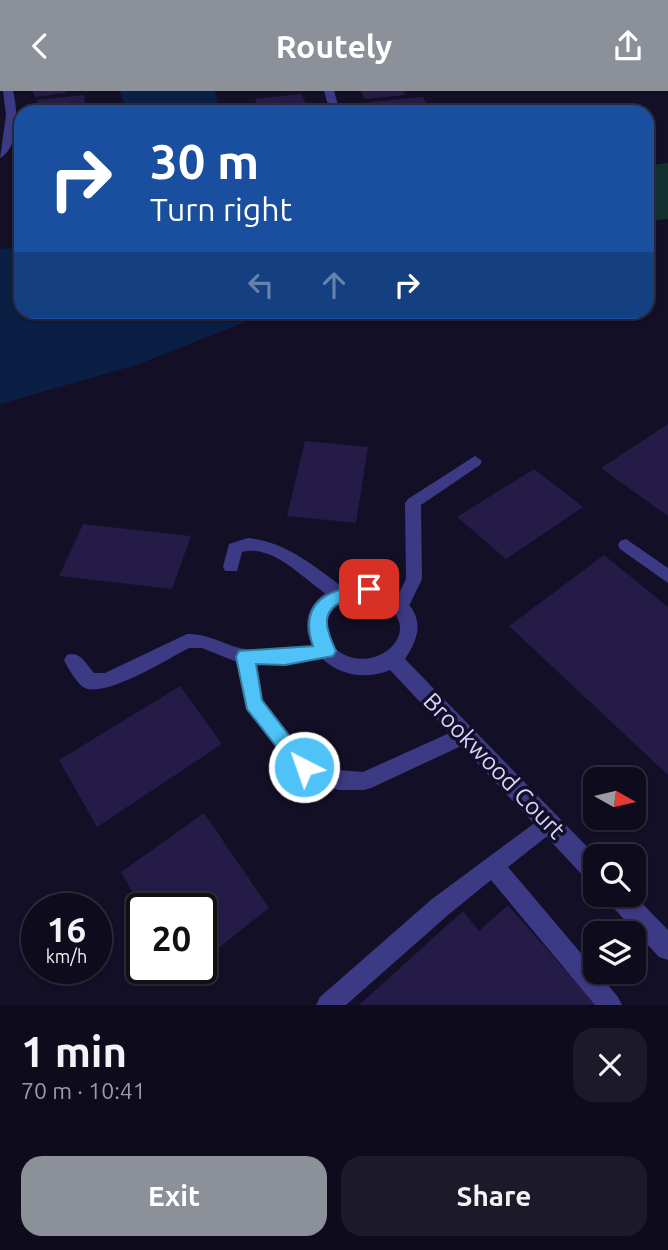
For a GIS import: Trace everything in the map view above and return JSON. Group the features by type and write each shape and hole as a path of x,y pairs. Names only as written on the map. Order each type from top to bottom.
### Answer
{"street":[{"path":"0,155 10,138 8,91"},
{"path":"369,589 389,595 401,605 410,620 410,636 405,649 393,660 365,668 347,665 333,658 321,644 316,627 321,610 339,594 369,589"},
{"name":"Brookwood Court","path":"393,660 583,859"},
{"path":"629,907 668,949"}],"lane":[{"path":"401,605 414,579 413,503 475,461"},
{"path":"231,567 235,548 244,544 262,546 279,552 339,594"},
{"path":"626,545 668,577"},
{"path":"74,660 89,681 107,681 187,641 203,641 245,657 285,657 327,651"},
{"path":"245,657 253,703 304,767 320,777 339,781 364,781 465,735"},
{"path":"328,1005 440,907 548,823"},
{"path":"493,866 610,1005"}],"green space":[{"path":"668,163 668,219 654,220 654,164"}],"water":[{"path":"120,91 215,91 218,105 125,105"},
{"path":"14,248 14,319 252,319 139,364 0,404 0,249"}],"building":[{"path":"33,91 65,91 65,93 35,97"},
{"path":"361,91 403,91 406,95 365,99"},
{"path":"301,94 306,105 257,105 255,99"},
{"path":"84,95 86,105 37,105 37,100"},
{"path":"423,97 428,105 371,105 369,102"},
{"path":"668,424 668,516 601,468"},
{"path":"305,441 368,447 356,523 287,516"},
{"path":"534,469 583,507 506,559 457,517"},
{"path":"83,524 191,536 172,589 59,576"},
{"path":"604,555 668,607 668,775 509,626"},
{"path":"180,686 222,744 97,827 59,760"},
{"path":"204,813 269,908 217,949 217,893 133,893 121,872"},
{"path":"508,905 596,1005 359,1005 463,911 479,931"}],"route":[{"path":"304,767 253,703 245,657 285,657 327,651 321,644 316,627 321,610 339,594 369,589"}]}
